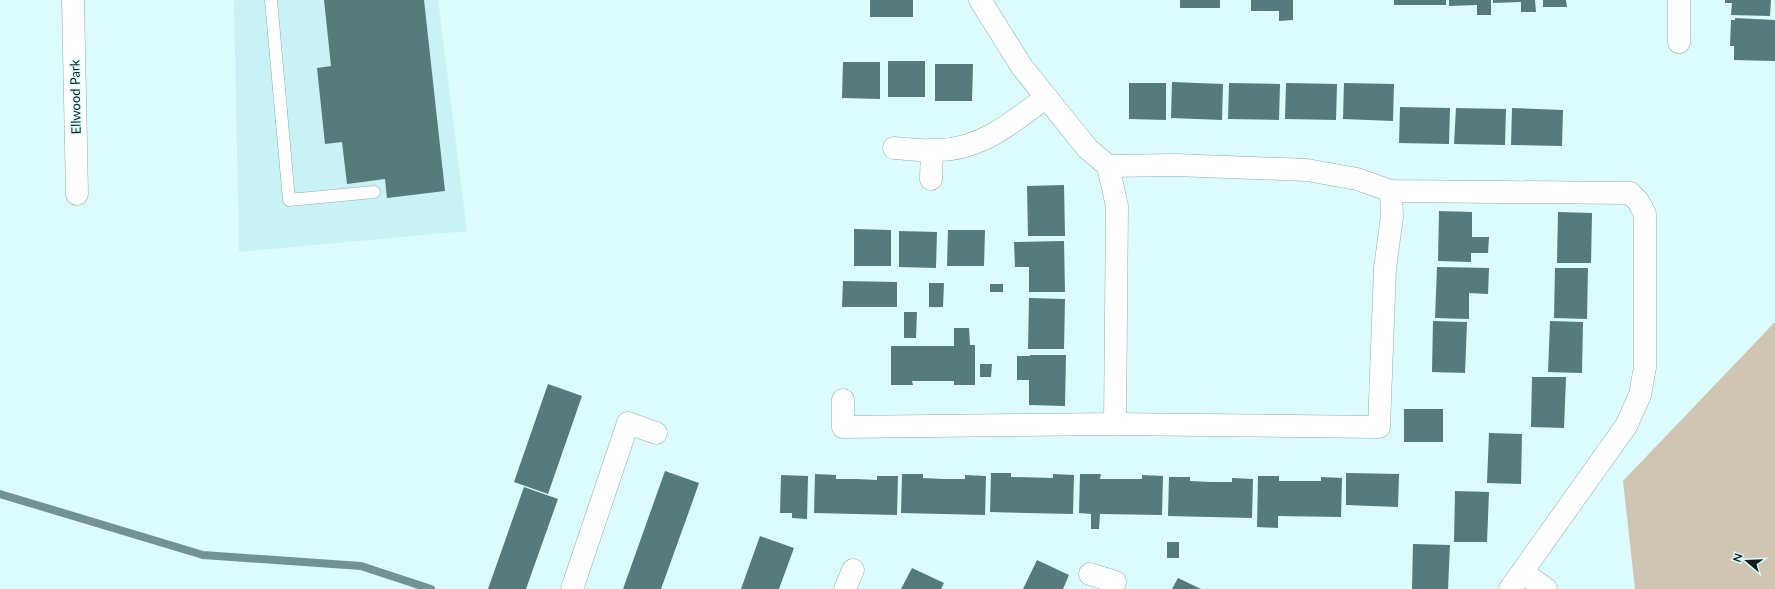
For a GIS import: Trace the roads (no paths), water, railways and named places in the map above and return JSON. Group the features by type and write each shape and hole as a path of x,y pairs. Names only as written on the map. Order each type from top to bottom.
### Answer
{"street":[{"name":"Ellwood Park","path":"73,0 77,194"},
{"path":"980,0 1022,67 1087,148 1108,166 1117,206 1115,424"},
{"path":"1679,0 1679,42"},
{"path":"894,148 939,150 975,144 1010,124 1046,97"},
{"path":"931,179 932,150"},
{"path":"1108,166 1175,165 1307,170 1356,179 1391,191 1630,193 1638,201 1645,214 1645,367 1640,396 1626,426 1516,581 1546,589"},
{"path":"843,400 843,427 1115,424 1379,427 1385,268 1392,217 1391,191"},
{"path":"572,589 628,423 656,433"},
{"path":"1090,574 1115,582 1112,589"}],"lane":[{"path":"271,0 289,200 374,192"}],"waterway":[{"path":"0,494 203,555 361,566 431,589"}]}
